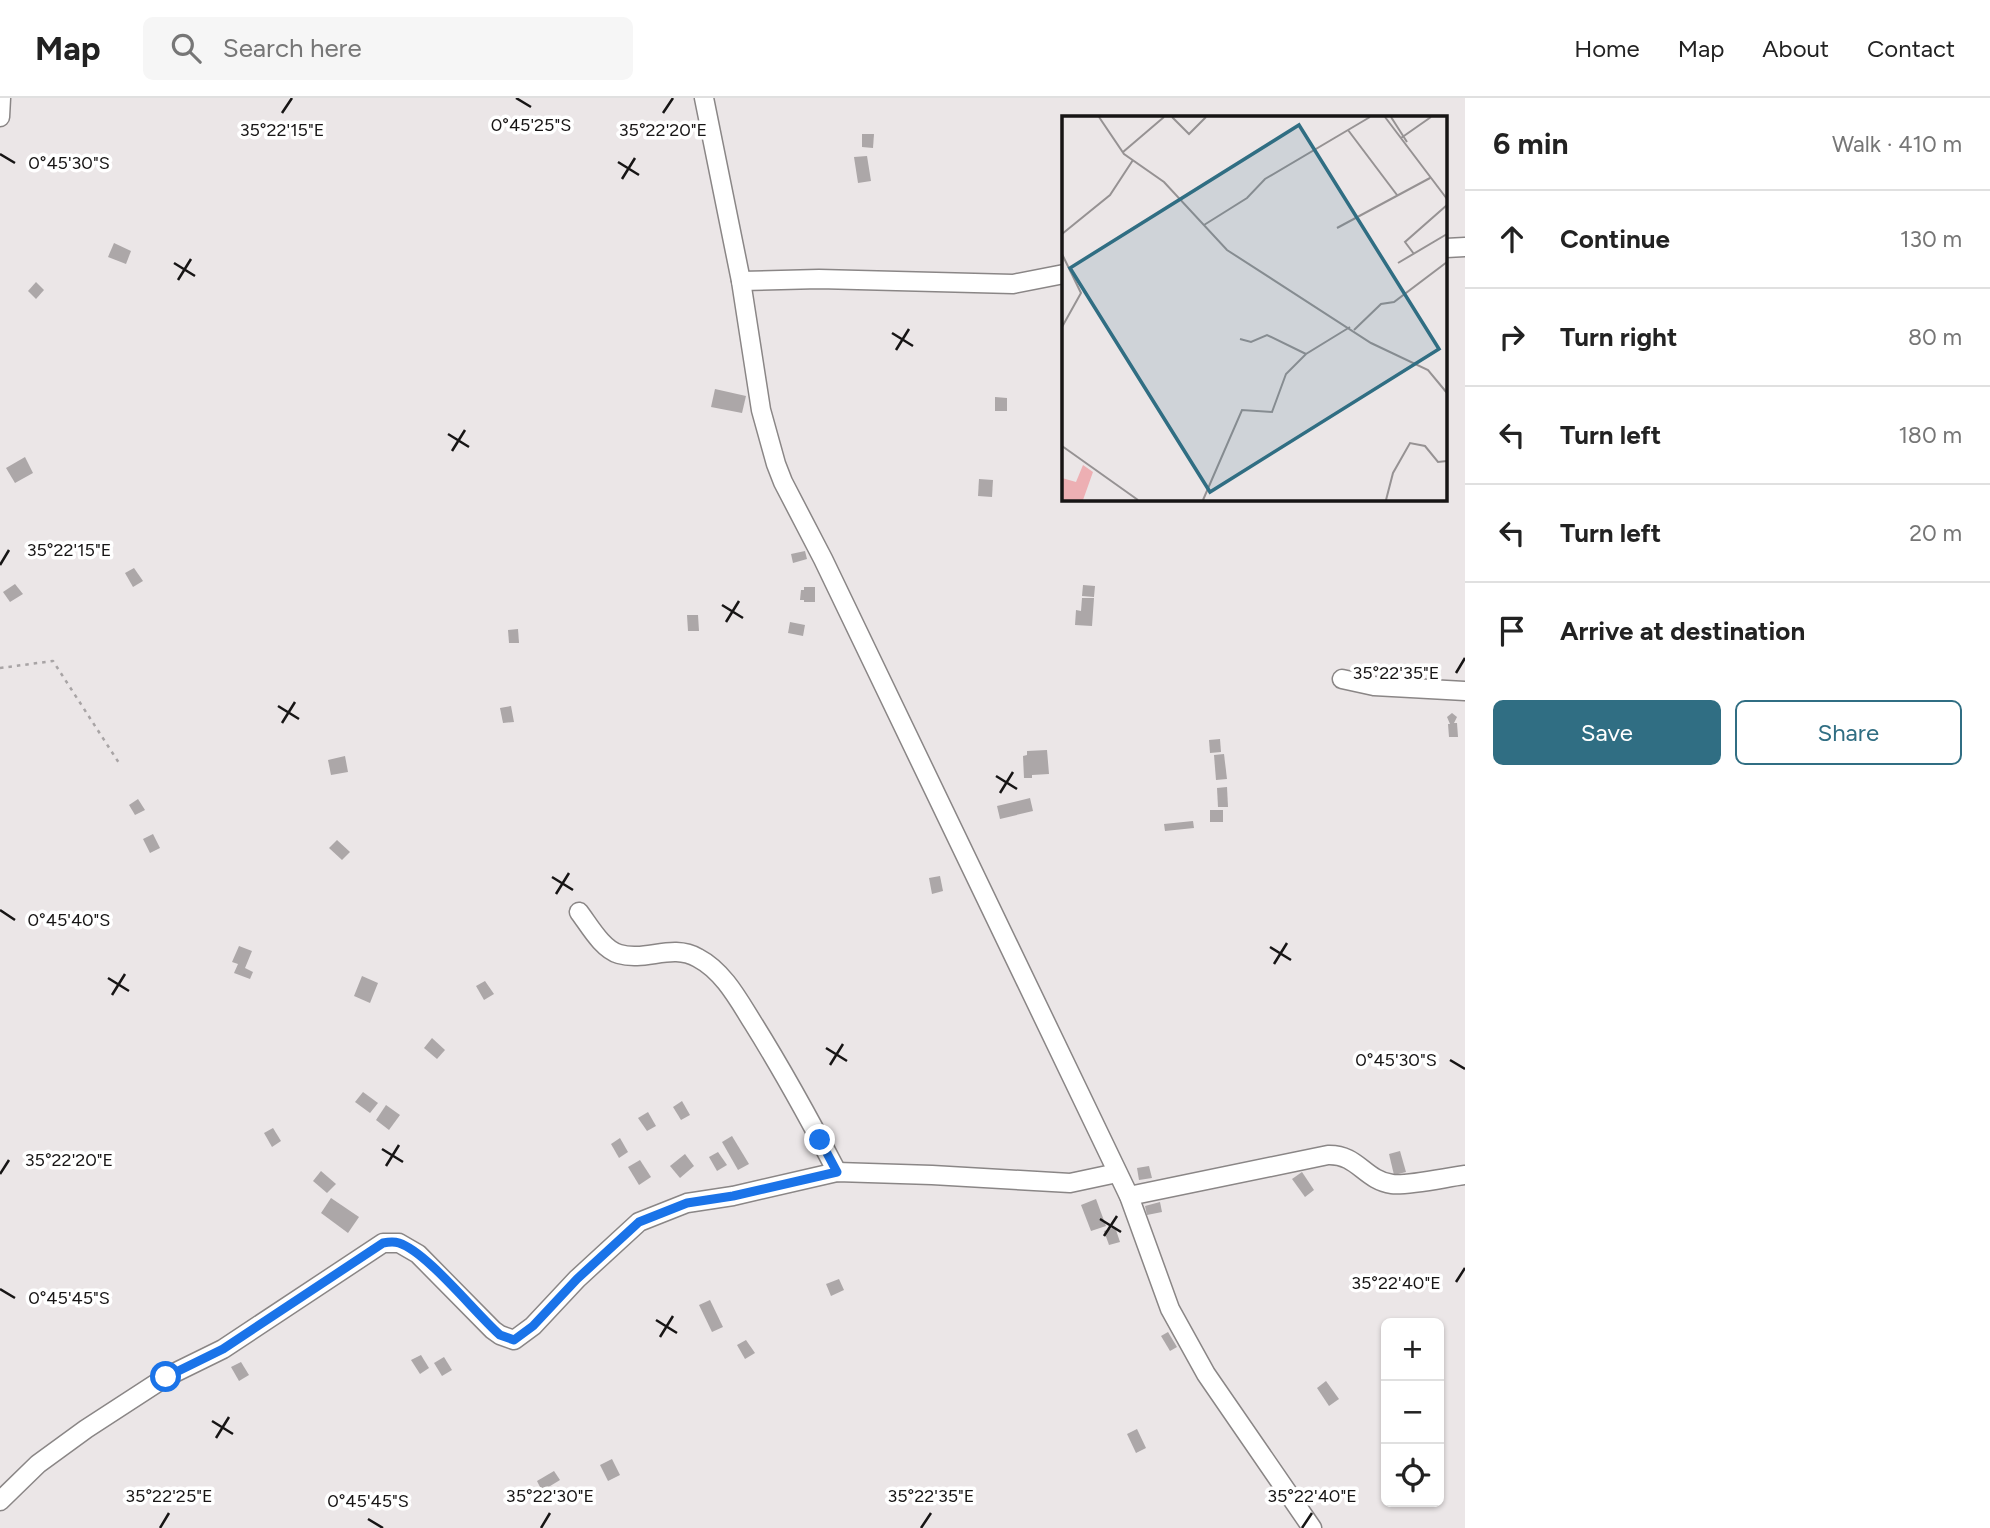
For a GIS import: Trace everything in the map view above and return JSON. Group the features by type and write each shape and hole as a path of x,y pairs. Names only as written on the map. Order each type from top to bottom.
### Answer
{"street":[{"path":"0,117 1,98"},
{"path":"704,98 741,281 761,410 779,473 1129,1196 1170,1309 1206,1374 1312,1528"},
{"path":"741,281 819,279 1013,284 1062,274"},
{"path":"1342,679 1374,685 1465,691"},
{"path":"579,912 607,946 619,954 645,956 682,951 698,957 717,971 768,1047 837,1172"},
{"path":"1129,1196 1328,1155 1346,1157 1371,1176 1393,1184 1465,1175"},
{"path":"0,1501 38,1464 86,1429 166,1377 223,1349 383,1243 399,1243 418,1254 500,1335 514,1340 533,1326 577,1279 639,1222 687,1203 733,1196 837,1172 1070,1183 1117,1173"}],"path":[{"path":"0,668 54,661 119,763"}],"building":[{"path":"862,134 874,134 873,148 862,147"},
{"path":"867,156 871,181 858,183 854,157"},
{"path":"114,243 131,251 126,264 108,257"},
{"path":"36,282 44,290 36,299 28,291"},
{"path":"715,389 746,396 742,413 711,407"},
{"path":"995,397 1007,398 1007,411 995,411"},
{"path":"25,457 33,473 15,483 6,468"},
{"path":"979,479 993,480 992,497 978,496"},
{"path":"805,551 807,559 793,563 791,554"},
{"path":"134,568 143,581 133,587 125,573"},
{"path":"15,584 23,594 10,602 3,592"},
{"path":"1083,585 1095,586 1094,597 1082,596"},
{"path":"804,587 815,587 815,602 800,600"},
{"path":"1082,598 1094,598 1092,626 1075,625 1076,610 1081,611"},
{"path":"687,615 698,615 699,631 688,631"},
{"path":"790,622 805,625 803,636 788,633"},
{"path":"518,629 519,643 509,643 508,630"},
{"path":"511,706 514,722 503,723 500,708"},
{"path":"1452,713 1457,717 1454,723 1457,723 1458,737 1449,737 1450,724 1447,717"},
{"path":"1220,739 1221,752 1210,753 1209,740"},
{"path":"1047,750 1049,774 1024,778 1023,756 1027,755 1027,751"},
{"path":"1224,754 1227,779 1216,780 1214,755"},
{"path":"345,756 348,772 331,775 328,760"},
{"path":"1227,787 1228,807 1218,807 1217,788"},
{"path":"1030,798 1033,811 1000,819 997,806"},
{"path":"138,799 145,810 135,815 129,805"},
{"path":"1210,810 1223,810 1223,822 1210,822"},
{"path":"1193,821 1194,828 1165,831 1164,824"},
{"path":"153,834 160,848 150,853 143,839"},
{"path":"337,840 350,852 342,860 329,848"},
{"path":"940,876 943,891 932,894 929,878"},
{"path":"239,946 252,951 245,968 253,972 250,979 234,973 238,964 232,962"},
{"path":"362,976 378,983 370,1003 354,996"},
{"path":"485,981 494,994 484,1000 476,986"},
{"path":"432,1038 445,1050 437,1059 424,1048"},
{"path":"363,1092 378,1103 370,1113 355,1102"},
{"path":"682,1101 690,1115 681,1120 673,1107"},
{"path":"386,1105 400,1115 389,1130 376,1120"},
{"path":"648,1112 656,1126 647,1131 638,1118"},
{"path":"273,1128 281,1141 272,1147 264,1133"},
{"path":"732,1136 749,1164 738,1170 722,1142"},
{"path":"620,1138 628,1152 619,1158 611,1144"},
{"path":"1400,1151 1406,1172 1394,1175 1389,1154"},
{"path":"718,1152 727,1165 717,1171 709,1157"},
{"path":"685,1154 694,1166 680,1178 670,1166"},
{"path":"640,1160 651,1177 639,1185 628,1167"},
{"path":"1149,1166 1152,1178 1139,1180 1137,1168"},
{"path":"321,1171 336,1184 327,1193 313,1181"},
{"path":"1302,1172 1314,1190 1305,1197 1292,1179"},
{"path":"331,1198 359,1217 348,1233 321,1213"},
{"path":"1096,1199 1106,1226 1091,1231 1081,1205"},
{"path":"1160,1202 1162,1212 1147,1215 1145,1206"},
{"path":"1115,1227 1120,1242 1109,1245 1104,1231"},
{"path":"839,1279 844,1290 831,1296 826,1284"},
{"path":"710,1300 723,1327 712,1332 699,1305"},
{"path":"1168,1332 1177,1347 1170,1351 1161,1336"},
{"path":"746,1340 755,1353 745,1359 737,1345"},
{"path":"421,1355 429,1368 420,1374 411,1360"},
{"path":"444,1357 452,1370 442,1376 434,1363"},
{"path":"241,1362 249,1375 239,1381 231,1367"},
{"path":"1326,1381 1339,1399 1329,1406 1317,1388"},
{"path":"1137,1429 1146,1448 1136,1453 1127,1434"},
{"path":"612,1459 620,1475 608,1481 600,1465"},
{"path":"554,1471 560,1480 542,1491 537,1481"}],"route":[{"path":"166,1377 223,1349 383,1243 392,1241 418,1254 500,1335 514,1340 533,1326 577,1279 639,1222 687,1203 733,1196 837,1172 820,1140"}]}
